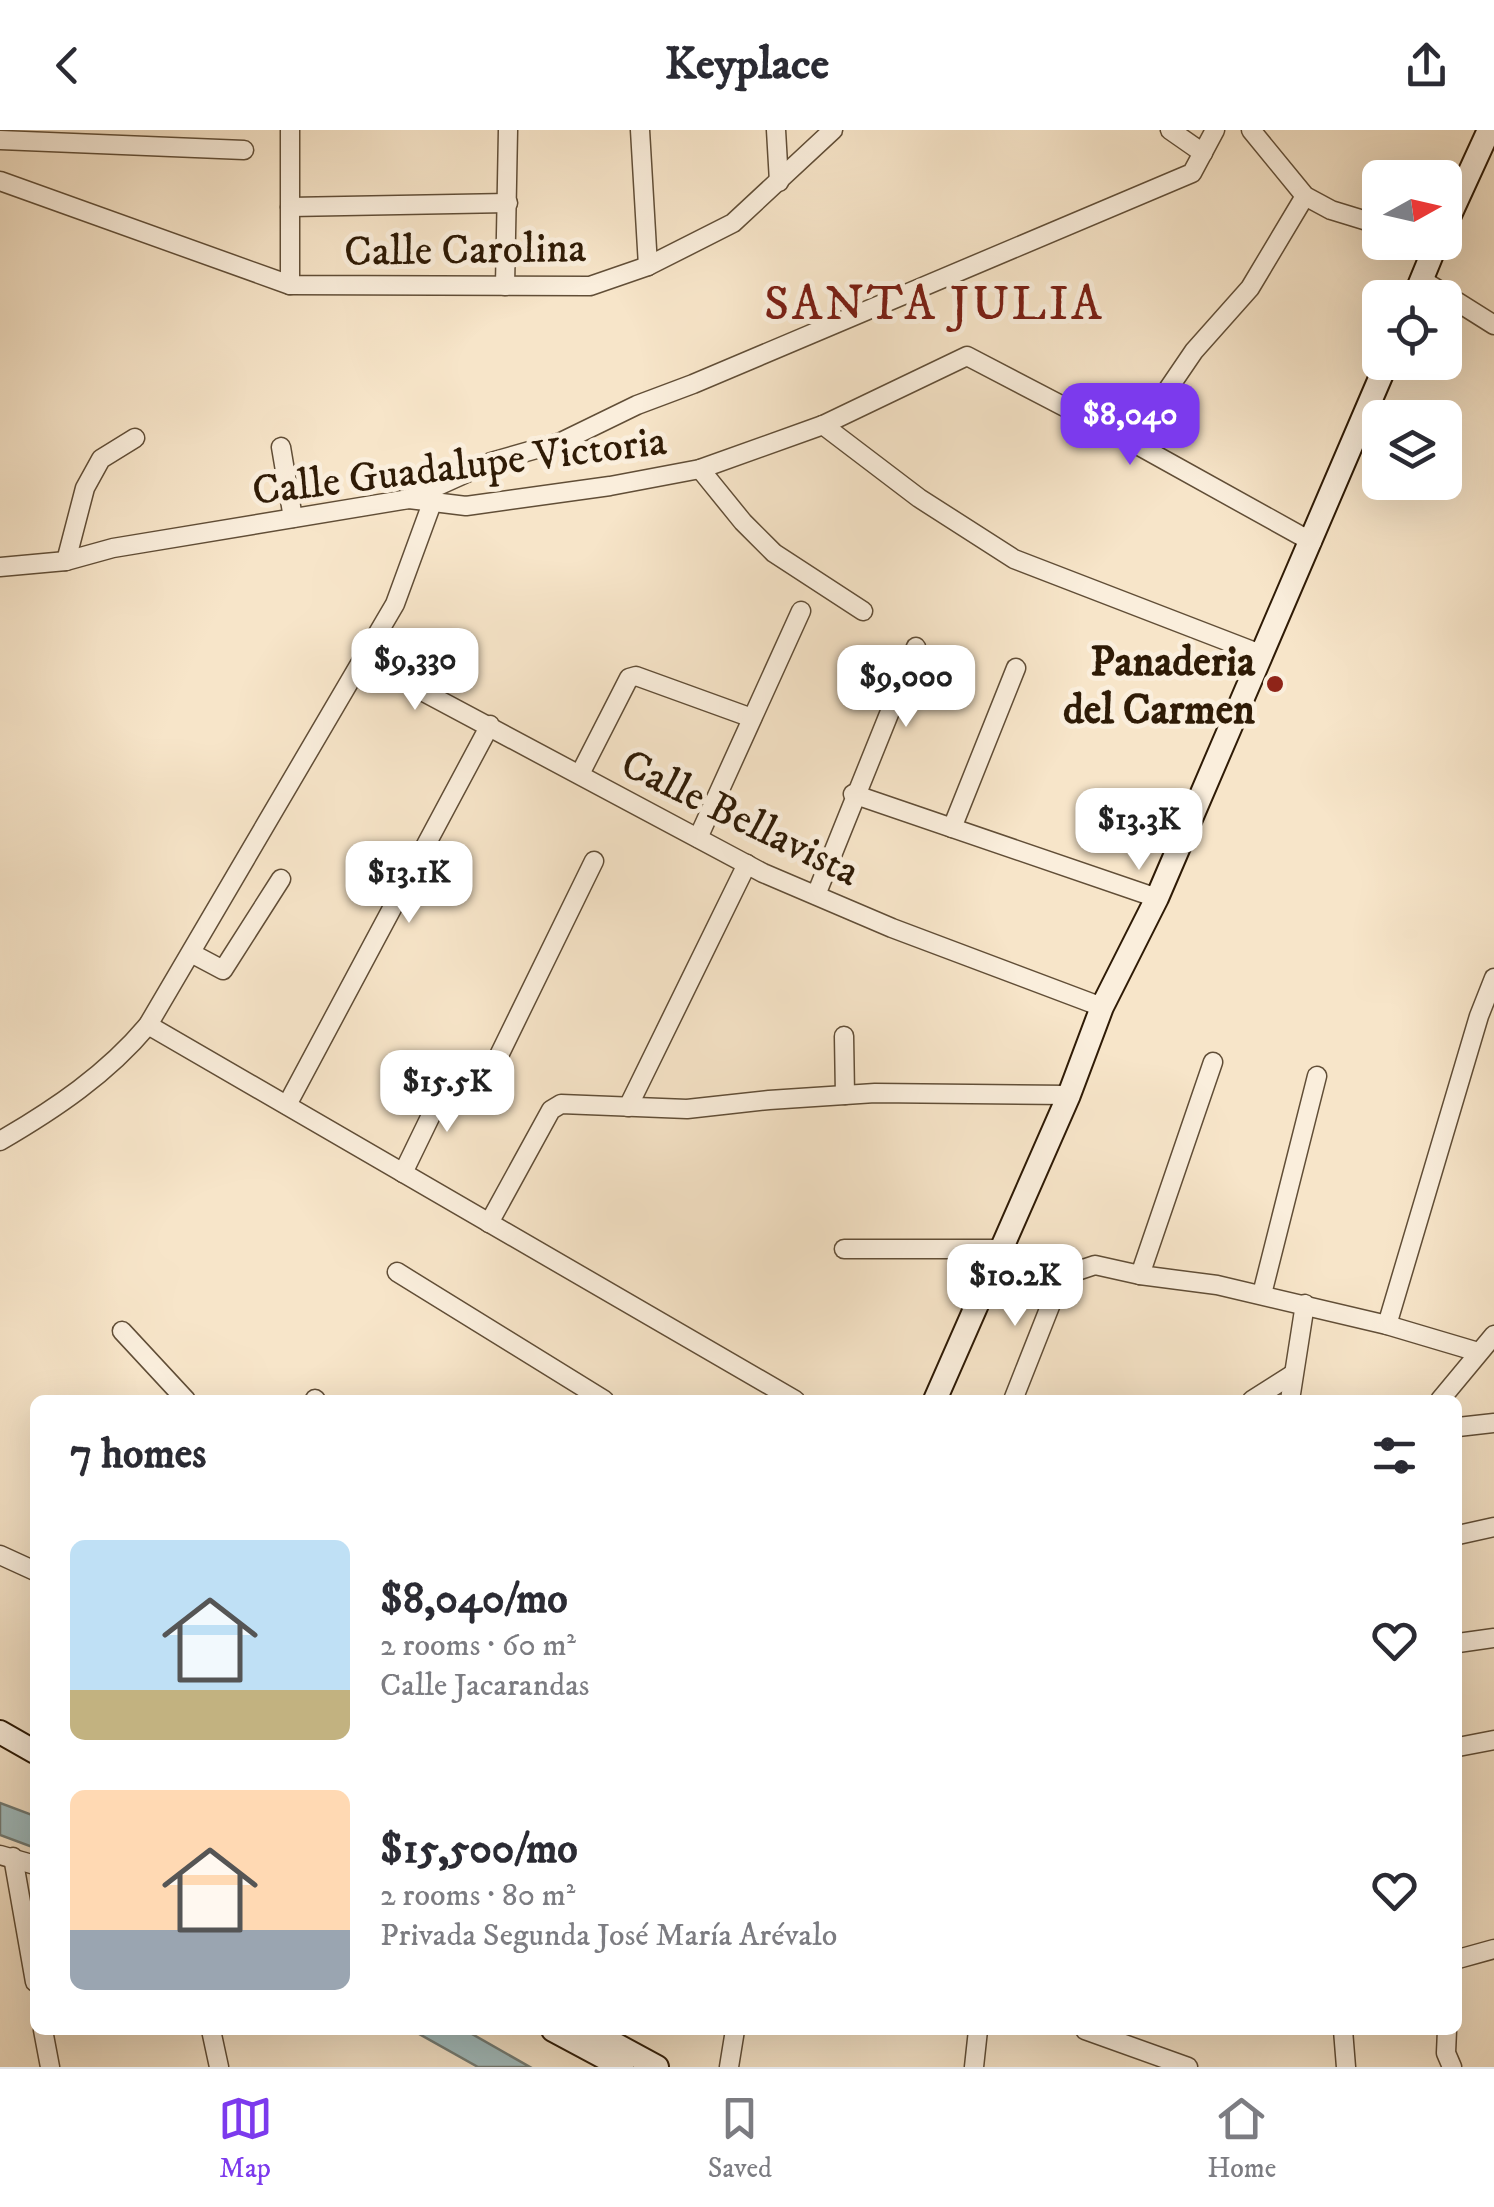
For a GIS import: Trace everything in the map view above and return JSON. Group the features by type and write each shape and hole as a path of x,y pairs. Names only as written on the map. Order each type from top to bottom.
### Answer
{"street":[{"path":"1,130 0,140 244,150"},
{"path":"290,130 290,285"},
{"path":"505,286 508,130"},
{"path":"640,130 648,266"},
{"path":"776,130 780,182"},
{"name":"Calle Carolina","path":"0,181 290,285 590,286 648,266 733,222 832,130"},
{"path":"1170,130 1203,154"},
{"path":"408,499 491,462 561,442 637,404 693,384 1192,173 1215,130"},
{"path":"1251,130 1305,196 1331,210 1362,219"},
{"path":"1462,191 1490,133"},
{"path":"1305,196 1250,288 1194,351 1132,442 1312,542"},
{"path":"290,207 508,204"},
{"path":"1462,310 1494,326"},
{"name":"Calle Guadalupe Victoria","path":"0,567 66,560 113,548 408,499 466,506 700,469 824,426 967,356 1132,442"},
{"path":"943,1395 999,1249 1069,1095 1102,1007 1156,898 1380,380"},
{"path":"824,426 919,498 1014,559 1263,655"},
{"path":"66,560 84,488 101,459 134,438"},
{"path":"281,447 293,518"},
{"path":"700,469 774,553 864,611"},
{"path":"0,1141 88,1084 126,1052 148,1025 395,604 432,503"},
{"path":"698,838 801,611"},
{"path":"816,895 853,794 916,647"},
{"name":"Calle Bellavista","path":"362,659 747,864 892,928 1102,1007"},
{"path":"952,828 1016,668"},
{"path":"580,774 629,678 636,676 752,718"},
{"path":"287,1105 490,725"},
{"path":"853,794 1156,898"},
{"path":"403,1173 450,1074 476,1085 486,1082 594,860"},
{"path":"628,1107 747,864"},
{"path":"191,952 223,970 281,880"},
{"path":"1387,1325 1479,1016 1494,978"},
{"path":"148,1025 786,1395"},
{"path":"844,1036 845,1094"},
{"path":"1140,1275 1213,1062"},
{"path":"1262,1294 1316,1076"},
{"path":"489,1223 551,1110 561,1104 687,1109 845,1094 1069,1095"},
{"path":"844,1249 999,1249"},
{"path":"1015,1395 1062,1276 1095,1265 1262,1294 1478,1352"},
{"path":"397,1272 596,1395"},
{"path":"1291,1395 1305,1304"},
{"path":"122,1331 181,1395"},
{"path":"1444,1395 1494,1336"},
{"path":"1260,1395 1293,1374"},
{"path":"1462,1427 1494,1423"},
{"path":"1462,1534 1494,1528"},
{"path":"0,1556 30,1569"},
{"path":"1462,1643 1494,1638"},
{"path":"0,1732 30,1749"},
{"path":"1462,1745 1494,1740"},
{"path":"7,1856 30,1957"},
{"path":"1462,1958 1494,1949"},
{"path":"45,2035 50,2067"},
{"path":"212,2035 219,2067"},
{"path":"561,2035 622,2067"},
{"path":"598,2035 658,2067"},
{"path":"729,2067 734,2035"},
{"path":"974,2067 977,2035"},
{"path":"1105,2035 1188,2067"},
{"path":"1343,2035 1346,2067"},
{"path":"1446,2035 1446,2053 1452,2067"}],"water":[{"path":"0,1803 30,1814 30,1846 0,1835"},
{"path":"421,2035 474,2035 530,2067 478,2067"}],"place":[{"name":"Panaderia del Carmen","path":"1275,684"}],"district":[{"name":"SANTA JULIA","path":"934,302"}]}
